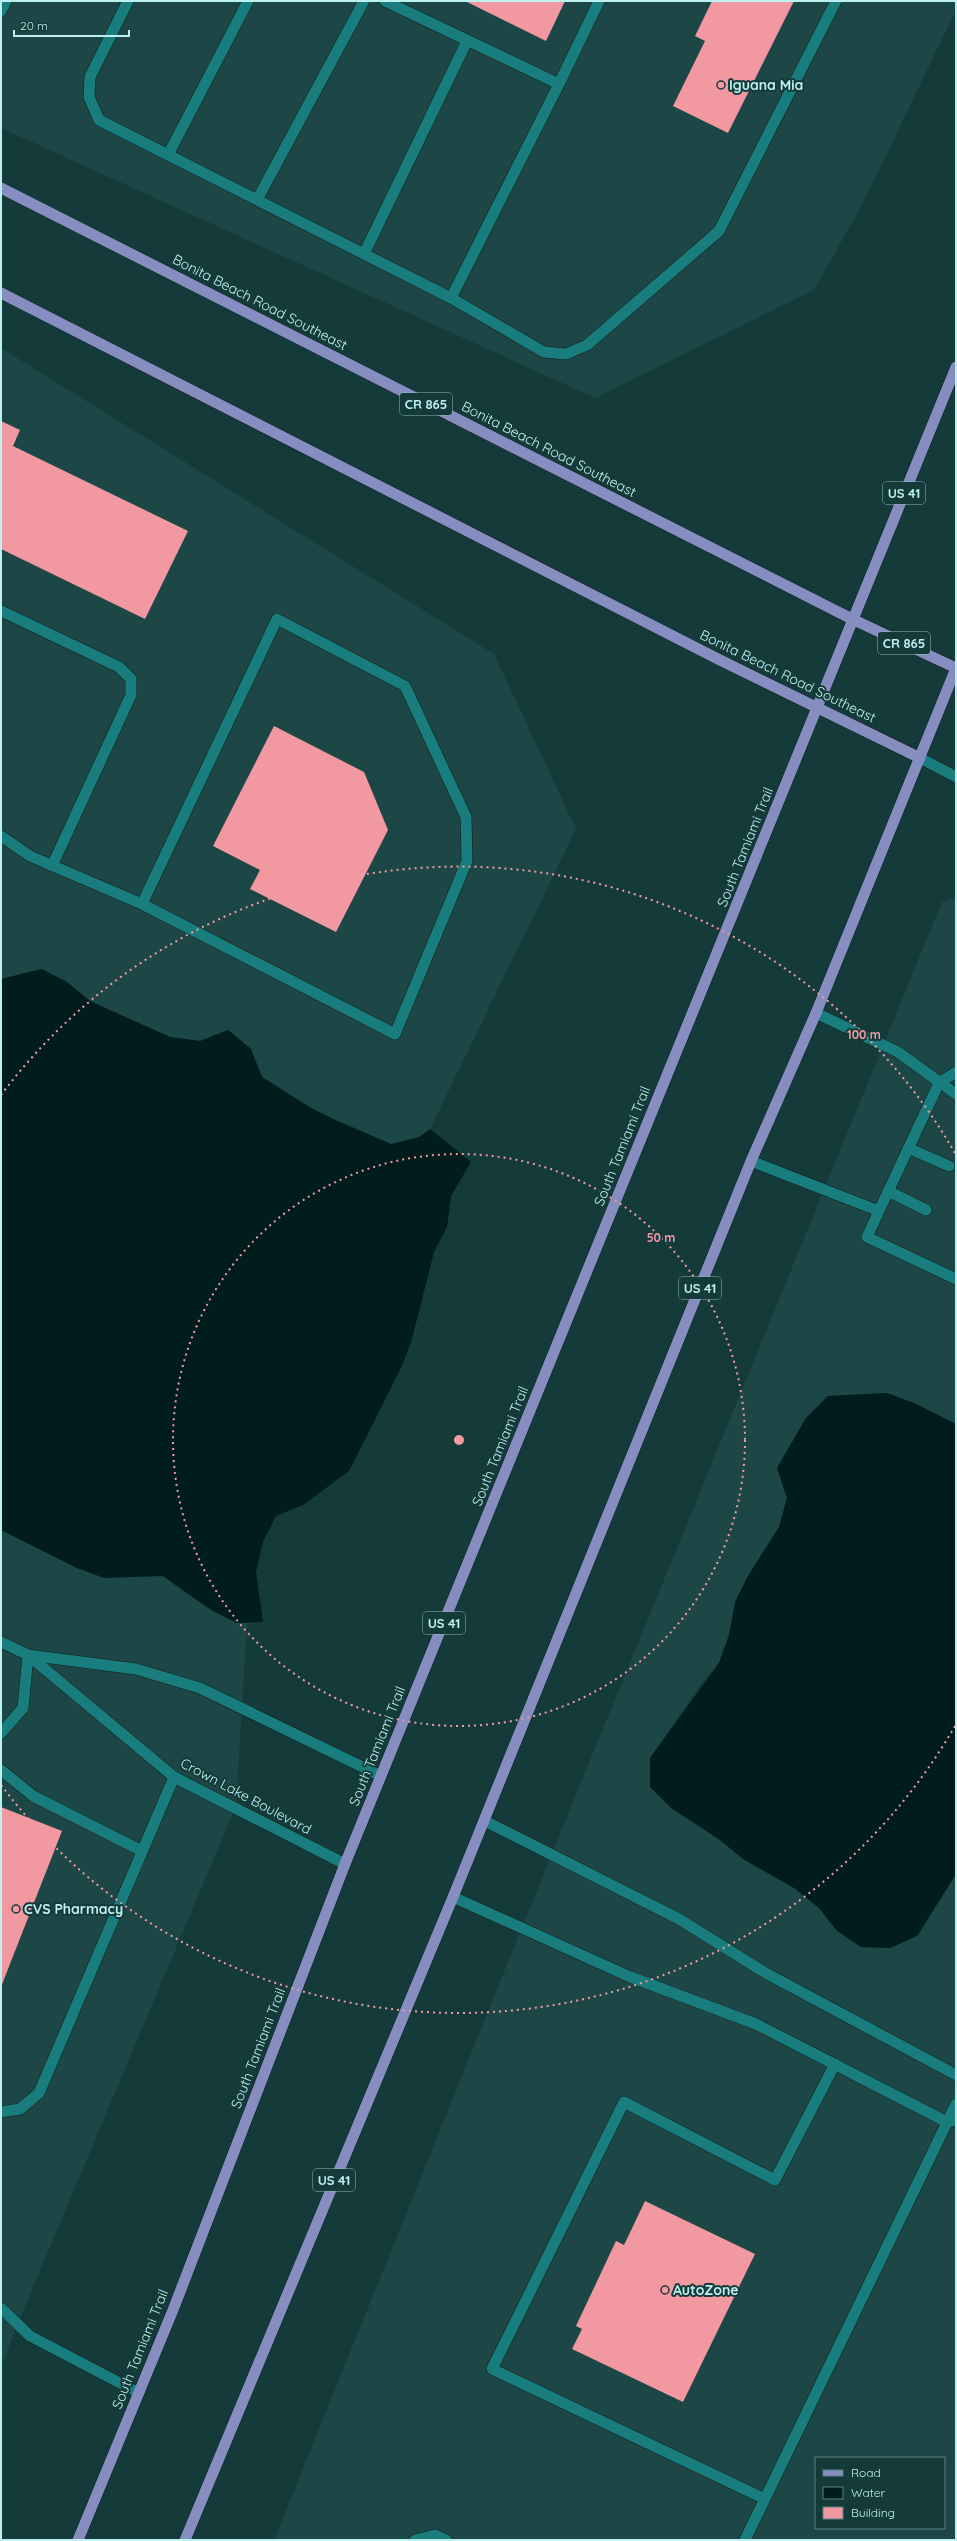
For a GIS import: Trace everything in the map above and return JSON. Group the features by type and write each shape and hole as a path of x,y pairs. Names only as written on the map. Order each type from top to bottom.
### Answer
{"main road":[{"name":"Bonita Beach Road Southeast","path":"1,188 852,619 956,668"},
{"name":"Bonita Beach Road Southeast","path":"1,294 817,709 920,758"},
{"name":"South Tamiami Trail","path":"78,2540 139,2393 345,1864 956,367"},
{"name":"US 41","path":"185,2540 485,1821 751,1161 816,1013 956,668"}],"street":[{"path":"1,11 6,1"},
{"path":"128,1 90,77 88,97 99,120 451,298 544,352 566,354 587,345 719,231 836,1"},
{"path":"168,155 248,1"},
{"path":"257,200 364,1"},
{"path":"385,1 559,84"},
{"path":"451,298 559,84 598,1"},
{"path":"364,254 467,41"},
{"path":"1,611 118,667 131,679 131,695 52,866"},
{"path":"1,836 30,856 142,904 396,1034 467,862 466,817 405,686 277,619 142,904"},
{"path":"920,758 956,777"},
{"path":"816,1013 898,1052 956,1094"},
{"path":"956,1072 939,1083 867,1238 956,1279"},
{"path":"908,1148 949,1166"},
{"path":"751,1161 879,1211"},
{"path":"888,1191 926,1210"},
{"name":"Crown Lake Boulevard","path":"1,1642 28,1655 174,1777 345,1864"},
{"path":"1,1733 23,1708 28,1655"},
{"name":"Crown Lake Boulevard","path":"28,1655 136,1669 200,1688 381,1776"},
{"path":"1,1770 33,1796 142,1851"},
{"path":"1,2112 20,2109 39,2093 174,1777"},
{"path":"485,1821 679,1919 770,1976 956,2075"},
{"path":"453,1897 628,1976 756,2024 951,2121"},
{"path":"765,2499 492,2369 624,2102 775,2180 835,2064"},
{"path":"746,2540 951,2121 956,2104"},
{"path":"1,2308 30,2336 139,2393"},
{"path":"415,2540 435,2534 446,2540"}],"shaded area":[{"path":"1,1 956,1 956,10 863,203 814,290 595,398 1,128"},
{"path":"1,348 494,654 576,829 430,1129 419,1137 391,1144 311,1108 262,1077 251,1049 228,1030 200,1041 170,1037 90,1001 67,982 42,969 1,979"},
{"path":"956,897 956,1424 914,1403 887,1393 828,1396 806,1418 777,1468 787,1498 779,1527 748,1576 735,1602 729,1635 719,1663 700,1685 650,1758 720,1840 743,1859 794,1888 819,1908 837,1931 918,1936 956,1874 956,2540 274,2540 568,1814 942,902"},
{"path":"1,1530 77,1568 134,1575 163,1576 187,1594 237,1623 247,1623 236,1806 17,2325 1,2368"}],"water":[{"path":"42,969 67,982 90,1001 170,1037 200,1041 228,1030 251,1049 262,1077 311,1108 391,1144 419,1137 430,1129 471,1162 451,1196 447,1227 434,1252 412,1339 402,1366 349,1471 303,1505 276,1516 263,1542 256,1572 263,1622 237,1623 211,1610 163,1576 104,1578 77,1568 1,1530 1,979"},
{"path":"887,1393 914,1403 956,1424 956,1874 917,1936 890,1948 861,1947 837,1931 819,1908 794,1888 743,1859 720,1840 671,1808 650,1787 650,1758 719,1663 729,1635 735,1602 748,1576 779,1527 787,1498 777,1468 806,1418 828,1396"}],"building":[{"path":"465,1 565,1 546,41"},
{"path":"712,1 794,1 728,133 673,106 705,41 695,36"},
{"path":"1,421 20,430 13,446 188,531 145,619 1,549"},
{"path":"274,726 364,772 388,830 336,932 250,889 260,870 213,846"},
{"name":"CVS Pharmacy","path":"1,1807 62,1831 1,1987"},
{"name":"AutoZone","path":"645,2201 755,2254 683,2402 572,2349 582,2329 576,2326 616,2241 624,2245"}],"place":[{"name":"Iguana Mia","path":"721,85"},
{"name":"CVS Pharmacy","path":"16,1909"},
{"name":"AutoZone","path":"665,2290"}]}
